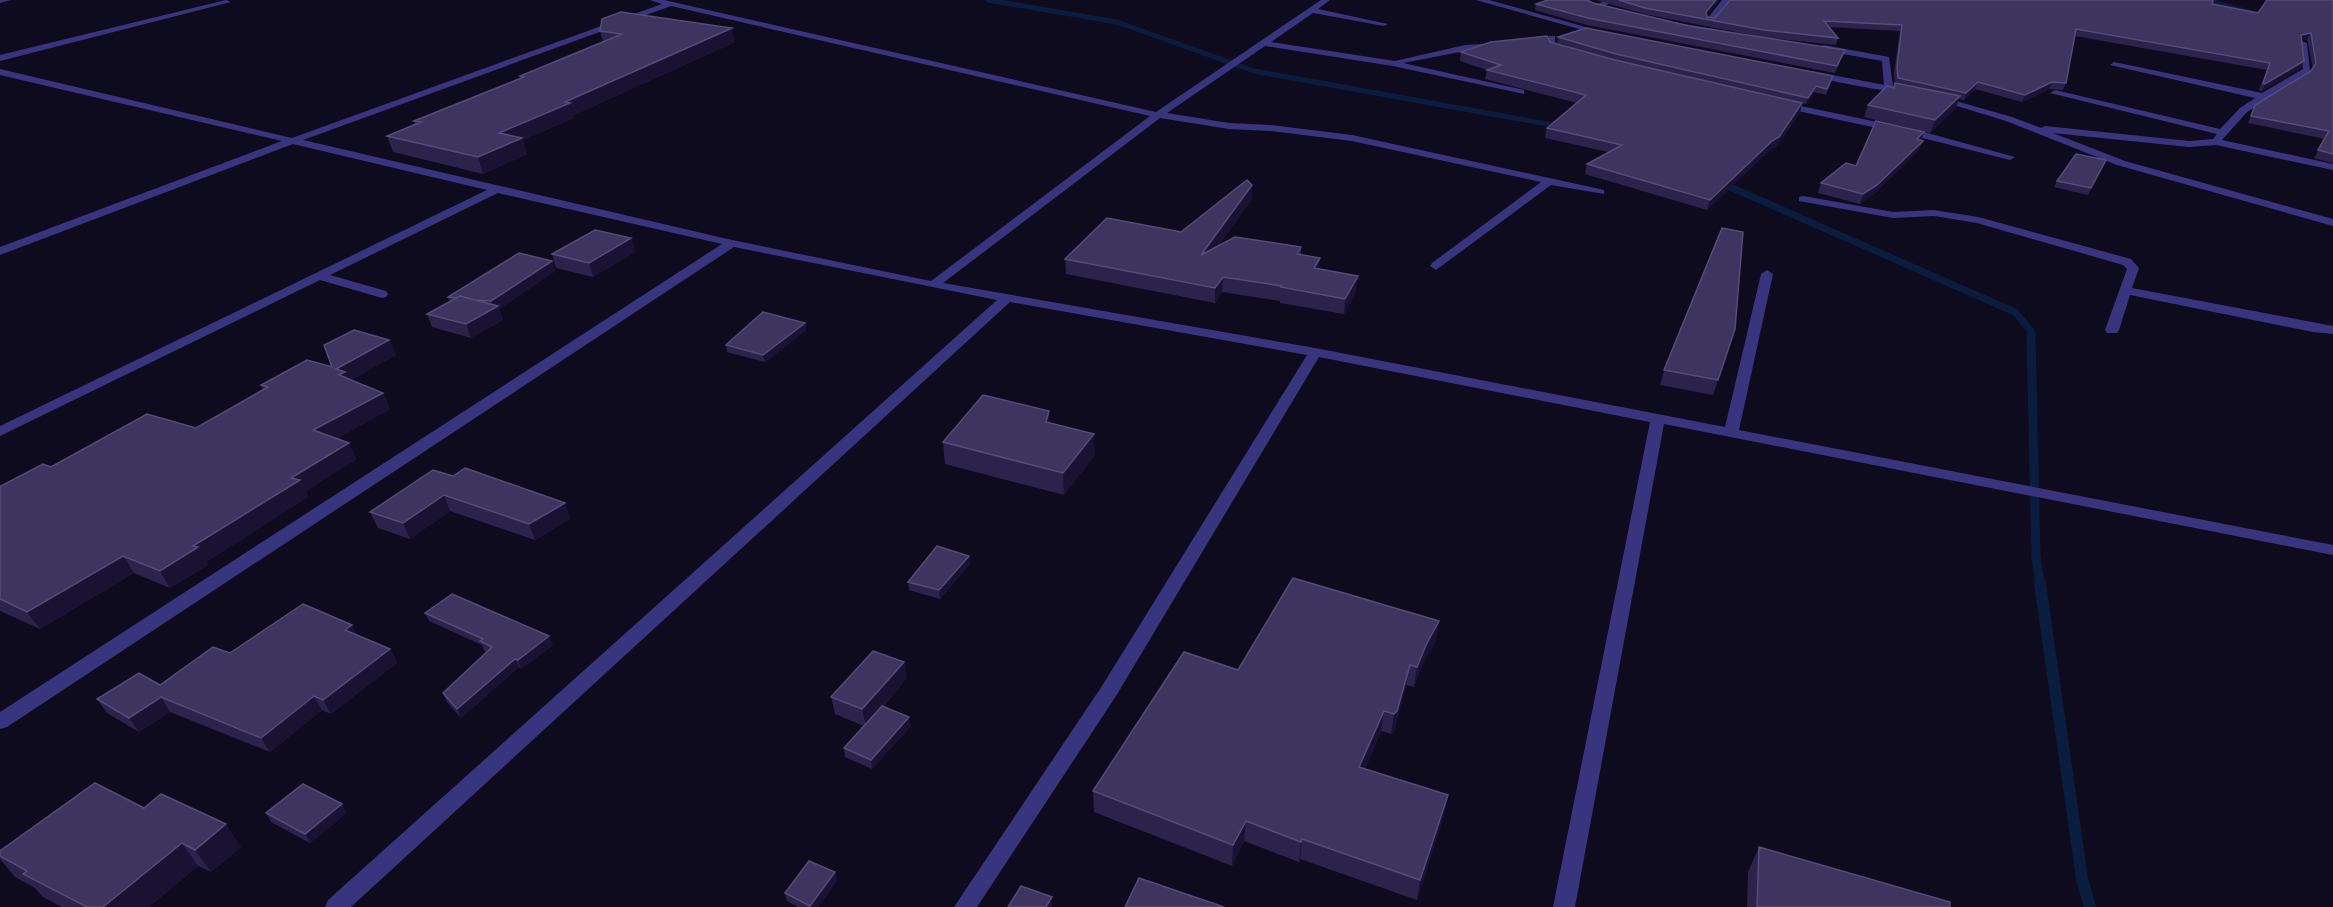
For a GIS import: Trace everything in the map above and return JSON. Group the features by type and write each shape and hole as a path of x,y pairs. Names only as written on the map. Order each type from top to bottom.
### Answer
{"street":[{"path":"0,2 7,0"},
{"path":"654,0 676,2 1158,114 1229,126 1271,128 1352,138 1600,192"},
{"path":"933,285 1158,114 1326,0"},
{"path":"1480,0 1585,29 1612,34"},
{"path":"1599,5 1617,0"},
{"path":"1710,20 1720,5 1727,0"},
{"path":"0,58 227,2"},
{"path":"0,251 292,141 676,2"},
{"path":"1589,3 1612,9"},
{"path":"1312,10 1384,24"},
{"path":"1658,21 1735,35"},
{"path":"1579,55 1552,47 1548,39 1585,29"},
{"path":"1263,43 1393,63 1521,92"},
{"path":"2216,142 2222,132 2261,96 2303,74 2307,69 2302,43"},
{"path":"1393,63 1460,49 1504,44"},
{"path":"1810,46 1886,59 1889,89"},
{"path":"2114,65 2261,96"},
{"path":"1800,71 1910,93"},
{"path":"0,72 732,243 933,285 1315,352 2333,550"},
{"path":"2055,93 2222,132"},
{"path":"1930,97 1978,109 2121,163 2333,223"},
{"path":"1773,102 1920,134 2010,157"},
{"path":"2027,127 2189,144 2216,142 2333,167"},
{"path":"1436,266 1549,181"},
{"path":"0,432 497,189"},
{"path":"1803,199 1893,215 1934,213 1989,223 2127,262 2133,268 2112,330"},
{"path":"0,722 732,243"},
{"path":"1731,433 1767,274"},
{"path":"318,276 382,294"},
{"path":"2125,290 2313,328 2333,330"},
{"path":"336,907 1006,299"},
{"path":"965,907 1109,691 1315,352"},
{"path":"1563,907 1658,418"}],"building":[{"path":"1548,0 1587,0 1689,26 1845,50 1837,66 1588,18 1536,4"},
{"path":"1619,0 1716,0 1706,12 1707,17 1715,18 1730,0 2213,0 2212,4 2258,13 2267,0 2333,0 2333,154 2318,150 2329,131 2251,116 2255,105 2311,71 2316,63 2311,33 2301,35 2304,61 2265,84 2263,83 2270,63 2076,29 2066,83 2052,82 2025,95 1978,82 1966,93 1898,78 1897,67 1902,25 1824,21 1838,38 1764,30 1645,8"},
{"path":"621,12 732,28 565,102 570,103 499,133 522,138 478,157 387,136 421,122 414,121 524,77 520,76 622,34 600,31 602,19"},
{"path":"1586,28 1833,76 1827,89 1816,86 1808,98 1616,54 1558,37"},
{"path":"1547,36 1550,42 1615,60 1802,103 1779,137 1710,200 1587,164 1622,145 1547,128 1586,95 1487,70 1501,65 1461,52 1491,42"},
{"path":"1895,83 1960,96 1935,120 1868,105 1887,86 1894,88"},
{"path":"1876,121 1924,132 1917,139 1923,141 1877,185 1863,194 1821,183 1846,163 1856,166"},
{"path":"2076,154 2106,160 2091,188 2057,181"},
{"path":"1247,180 1252,185 1201,255 1235,237 1301,247 1297,254 1320,258 1314,268 1358,276 1345,299 1223,277 1215,288 1065,259 1107,218 1181,232"},
{"path":"1722,228 1743,232 1735,329 1718,380 1664,370"},
{"path":"595,230 631,238 589,263 552,254"},
{"path":"519,253 552,261 491,301 460,296 448,297"},
{"path":"460,296 498,306 466,324 427,314"},
{"path":"763,312 805,323 763,355 726,345"},
{"path":"354,330 389,340 336,369 345,372 339,375 383,393 313,430 349,443 291,478 300,480 193,546 198,547 160,571 123,556 27,612 0,599 0,486 43,464 51,467 147,414 196,428 268,387 261,385 307,360 332,367 324,345"},
{"path":"983,395 1049,411 1046,422 1094,434 1063,473 943,442"},
{"path":"465,468 565,503 529,524 444,495 403,523 370,512 433,470 453,476"},
{"path":"937,546 969,556 939,590 908,582"},
{"path":"1293,578 1439,621 1417,667 1410,665 1397,711 1394,714 1384,711 1359,767 1448,795 1420,880 1302,839 1301,842 1246,821 1233,845 1093,791 1184,652 1238,670"},
{"path":"452,594 549,636 518,660 515,659 457,709 443,693 492,647 480,641 483,639 425,613"},
{"path":"303,604 352,625 345,630 390,649 323,700 314,696 261,738 161,697 129,718 97,699 139,673 160,685 213,647 230,653"},
{"path":"873,651 904,662 862,709 831,697"},
{"path":"882,706 909,717 871,760 844,748"},
{"path":"95,783 144,808 161,794 226,824 195,850 182,843 103,907 87,907 23,874 27,871 0,856 0,851"},
{"path":"303,784 342,804 305,834 266,813"},
{"path":"1759,847 1950,902 1950,907 1757,907"},
{"path":"809,861 835,872 810,906 785,893"},
{"path":"1139,878 1224,907 1125,907"},
{"path":"1021,886 1052,897 1046,907 1008,907"}],"waterway":[{"path":"988,0 1117,22 1254,71 1564,127"},
{"path":"2207,0 2251,13"},
{"path":"1721,183 2015,312 2031,331 2031,335"},
{"path":"2031,335 2036,557 2040,585"},
{"path":"2040,583 2082,879 2090,907"}]}
